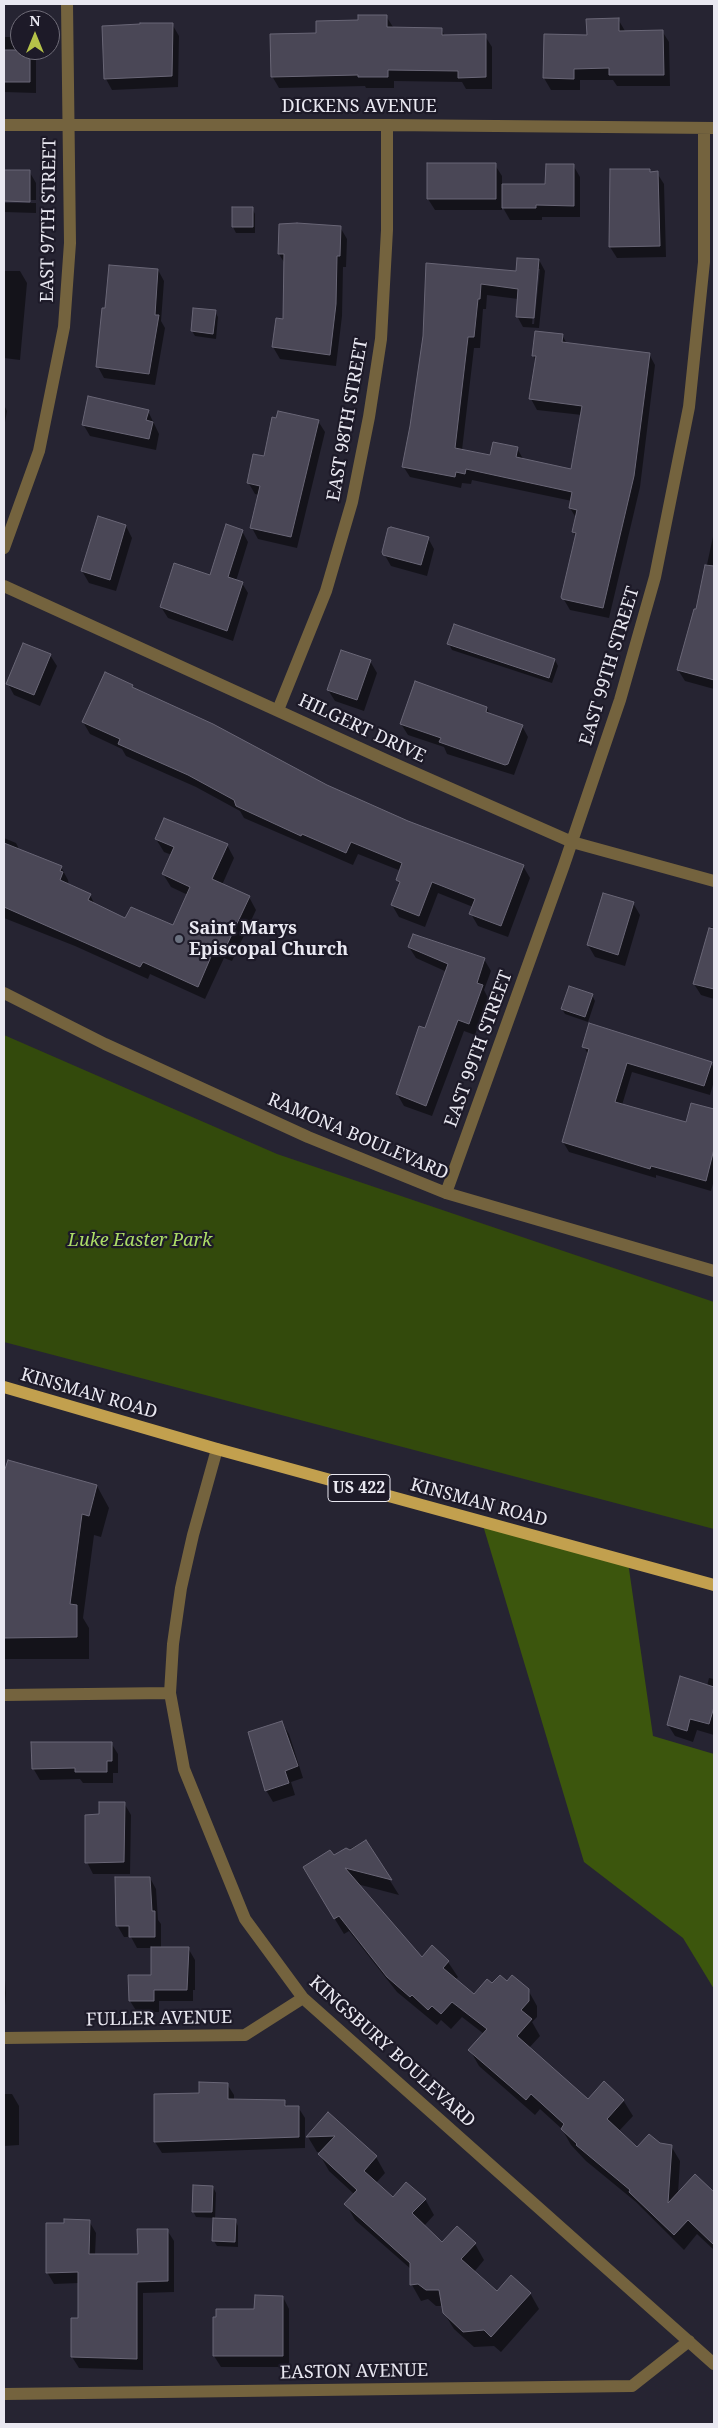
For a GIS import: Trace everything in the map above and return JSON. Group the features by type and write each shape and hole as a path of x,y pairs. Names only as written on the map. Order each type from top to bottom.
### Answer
{"main road":[{"name":"KINSMAN ROAD","path":"4,1387 217,1449 714,1585"}],"street":[{"name":"EAST 97TH STREET","path":"4,548 40,451 64,327 70,243 67,124 67,4"},
{"name":"DICKENS AVENUE","path":"4,125 387,124 709,128"},
{"name":"EAST 98TH STREET","path":"278,710 326,591 352,502 369,417 381,339 387,230 387,124"},
{"name":"EAST 99TH STREET","path":"446,1193 572,842 620,700 655,577 689,407 704,262 709,128"},
{"name":"HILGERT DRIVE","path":"4,586 388,761 572,842 714,881"},
{"name":"RAMONA BOULEVARD","path":"4,993 105,1044 308,1137 446,1193 714,1271"},
{"name":"KINGSBURY BOULEVARD","path":"217,1449 193,1535 181,1588 173,1644 170,1693 184,1769 245,1919 303,1998 714,2364"},
{"path":"4,1695 170,1693"},
{"name":"FULLER AVENUE","path":"4,2038 245,2035 303,1998"},
{"name":"EASTON AVENUE","path":"4,2394 632,2386 689,2342"}],"green space":[{"name":"Luke Easter Park","path":"4,1035 277,1154 714,1302 714,1529 4,1342"},
{"path":"482,1522 628,1562 653,1736 714,1754 714,1989 683,1938 584,1862"}],"building":[{"path":"358,15 387,15 387,27 442,28 442,35 486,34 486,77 458,78 458,71 388,70 388,77 358,77 358,75 271,77 270,34 316,33 316,21 358,20"},
{"path":"619,18 619,31 663,30 664,75 609,75 609,68 574,69 574,79 543,78 544,34 587,35 586,19"},
{"path":"173,23 172,76 104,79 102,26"},
{"path":"4,50 10,50 10,60 30,60 30,82 4,82"},
{"path":"427,163 496,163 496,199 427,199"},
{"path":"546,164 574,164 574,206 536,205 536,208 502,208 502,184 545,184"},
{"path":"610,169 650,169 650,172 658,171 660,246 609,247"},
{"path":"4,170 30,170 30,202 4,201"},
{"path":"232,207 253,207 253,227 232,227"},
{"path":"297,223 341,226 340,256 337,256 336,304 330,355 272,347 276,318 283,319 284,254 278,254 279,224"},
{"path":"517,258 539,259 534,318 516,317 518,289 481,284 474,337 468,337 455,448 490,455 493,442 518,447 516,457 571,469 582,406 529,399 536,356 532,356 535,331 563,334 562,342 650,353 634,476 603,608 562,599 561,597 576,533 572,532 577,510 569,508 572,492 466,469 465,474 456,472 455,477 402,467 423,336 426,263 516,271"},
{"path":"109,265 158,269 155,315 159,315 149,374 96,367 102,308 105,308"},
{"path":"193,308 216,310 213,334 191,331"},
{"path":"88,396 149,410 146,420 153,422 149,439 82,425"},
{"path":"278,411 319,420 291,537 250,528 260,486 247,483 253,454 264,456 272,417 276,418"},
{"path":"98,516 126,525 110,580 81,571"},
{"path":"226,524 243,530 228,577 243,582 227,631 160,607 174,563 210,575"},
{"path":"391,527 429,537 421,565 383,555 382,552 388,528"},
{"path":"705,565 714,566 714,680 677,670 694,609 696,609"},
{"path":"454,624 555,659 549,678 447,644"},
{"path":"23,643 51,654 34,695 6,684"},
{"path":"341,650 371,660 357,700 327,690"},
{"path":"105,672 133,685 132,687 213,724 327,785 408,821 524,865 501,926 469,914 475,899 432,882 419,916 391,905 400,882 396,880 402,863 351,842 346,853 302,834 301,836 236,806 234,800 188,775 118,744 120,739 82,722"},
{"path":"415,681 487,707 486,712 523,725 508,764 505,765 439,742 441,738 400,724"},
{"path":"164,818 228,844 212,879 250,896 225,949 216,945 198,987 143,962 140,967 4,907 4,843 62,866 60,871 63,872 60,880 91,894 88,900 125,918 131,907 173,925 190,887 162,874 174,847 155,839"},
{"path":"603,893 634,902 618,955 587,945"},
{"path":"709,928 714,929 714,989 693,984"},
{"path":"413,934 485,958 477,983 483,985 469,1024 458,1020 426,1106 396,1094 419,1026 425,1028 448,964 408,947"},
{"path":"569,986 593,994 585,1017 561,1009"},
{"path":"589,1023 712,1062 704,1086 627,1063 615,1102 686,1122 691,1103 714,1109 714,1149 706,1181 651,1166 650,1169 562,1142 589,1049 582,1047"},
{"path":"8,1460 97,1485 89,1516 82,1514 70,1604 77,1605 77,1637 4,1638 4,1472"},
{"path":"680,1676 714,1687 714,1707 709,1724 690,1719 687,1731 667,1725"},
{"path":"282,1721 298,1766 285,1771 289,1783 265,1791 248,1732"},
{"path":"31,1742 112,1742 112,1761 107,1761 107,1772 75,1772 75,1768 32,1769"},
{"path":"99,1802 125,1802 124,1862 85,1863 85,1815 99,1814"},
{"path":"366,1840 392,1880 345,1868 422,1957 432,1945 449,1961 443,1968 474,1994 487,1979 492,1983 500,1975 507,1981 512,1975 529,1989 529,2001 521,2010 532,2019 517,2036 588,2099 604,2081 624,2100 607,2119 637,2147 649,2134 660,2143 672,2145 668,2203 695,2174 714,2192 714,2245 688,2220 674,2235 629,2192 630,2190 576,2145 561,2129 564,2124 531,2094 526,2100 468,2050 487,2029 452,2002 441,2014 432,2006 428,2010 412,1995 410,1997 387,1977 339,1916 334,1919 303,1867 330,1850 334,1855 346,1848 350,1850"},
{"path":"115,1877 150,1877 152,1911 155,1911 155,1937 129,1937 129,1926 116,1926"},
{"path":"151,1947 189,1947 187,1990 154,1990 154,2001 129,2001 128,1975 151,1975"},
{"path":"199,2082 228,2083 228,2099 285,2100 285,2106 299,2106 299,2137 154,2142 154,2094 199,2093"},
{"path":"328,2112 377,2156 364,2171 393,2197 406,2182 426,2199 412,2213 442,2242 457,2226 476,2243 461,2259 497,2291 511,2275 531,2293 491,2337 484,2330 463,2332 443,2313 439,2290 426,2290 418,2284 410,2285 410,2263 344,2204 357,2190 318,2154 335,2136 306,2137"},
{"path":"193,2185 213,2186 212,2212 192,2212"},
{"path":"213,2218 236,2219 235,2242 212,2241"},
{"path":"64,2219 90,2220 89,2254 138,2254 137,2229 168,2229 168,2281 137,2282 137,2359 71,2357 71,2318 78,2318 78,2272 46,2273 46,2223 64,2223"},
{"path":"255,2295 283,2296 283,2356 213,2356 213,2317 216,2317 216,2309 254,2309"}],"place":[{"name":"Saint Marys Episcopal Church","path":"179,939"}]}
